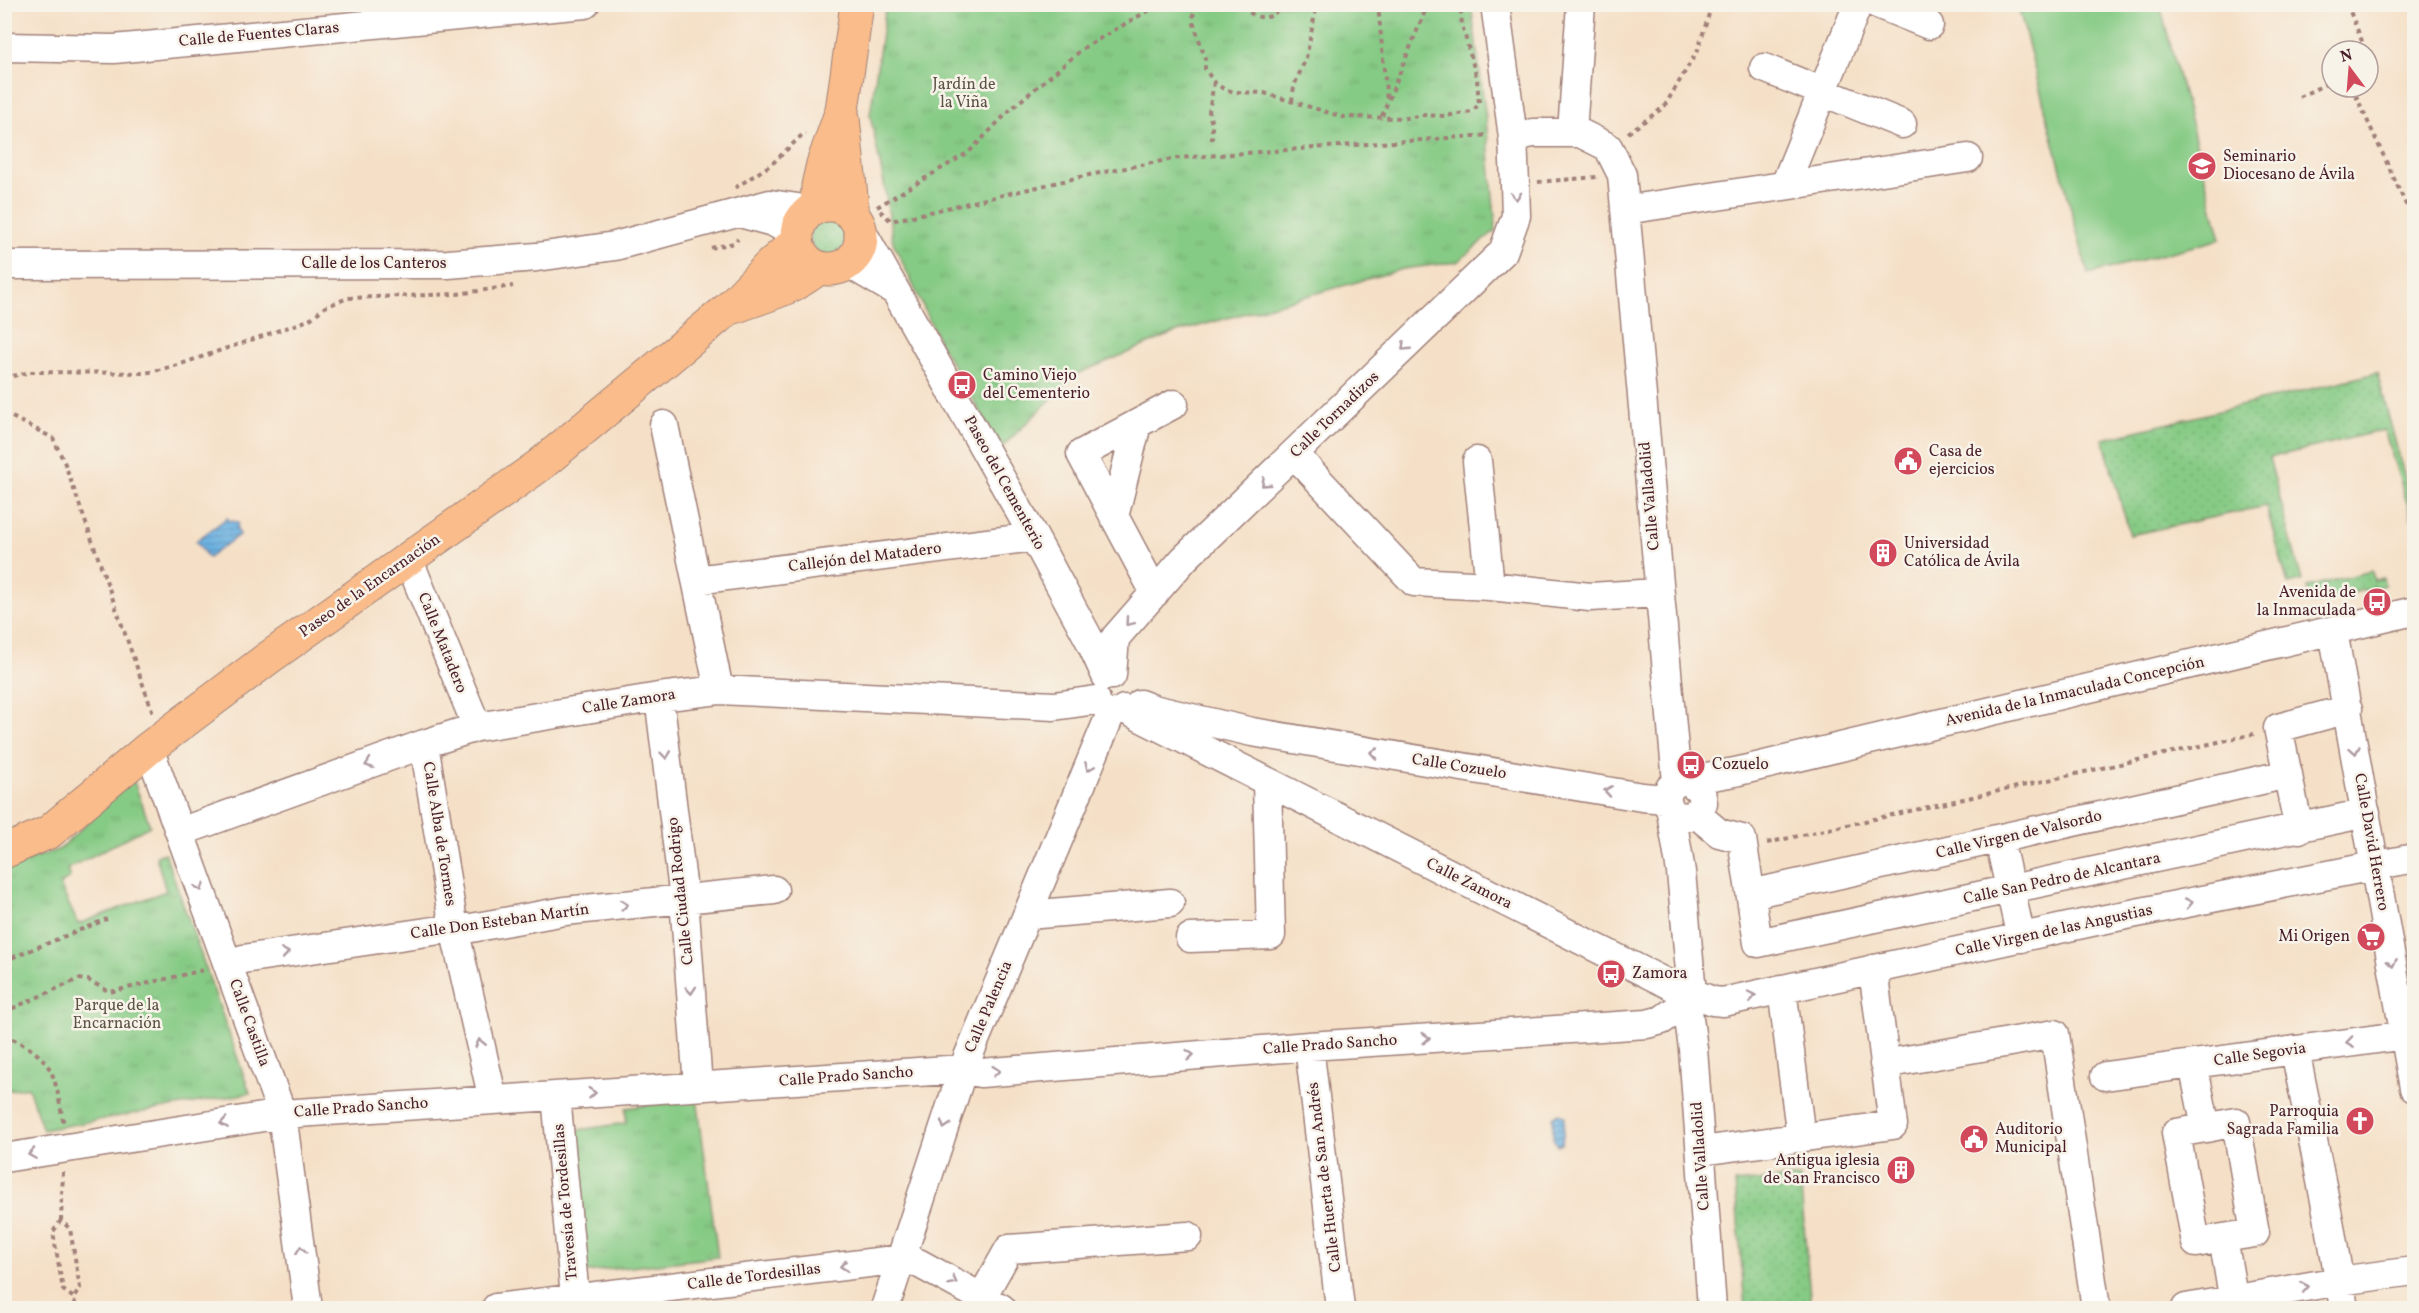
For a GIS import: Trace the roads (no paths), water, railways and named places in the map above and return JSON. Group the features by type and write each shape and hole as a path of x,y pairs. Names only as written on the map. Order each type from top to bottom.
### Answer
{"main road":[{"name":"Paseo del Cementerio","path":"806,223 842,110 857,4"},
{"name":"Paseo del Cementerio","path":"842,110 856,221"},
{"path":"836,206 856,221 860,247 833,265 804,258 806,223 836,206"},
{"name":"Paseo de la Encarnación","path":"4,852 50,832 155,743 267,659 540,465 729,308 806,223"},
{"name":"Paseo de la Encarnación","path":"729,308 791,286 833,265"}],"street":[{"name":"Calle de Fuentes Claras","path":"4,47 114,49 585,4"},
{"name":"Calle Tornadizos","path":"1113,696 1115,638 1184,559 1295,455 1503,252 1516,216 1513,137 1495,4"},
{"path":"1572,132 1581,4"},
{"path":"1785,185 1858,4"},
{"path":"1877,4 1929,25"},
{"path":"1764,68 1902,124"},
{"name":"Calle Valladolid","path":"1513,137 1533,133 1580,133 1608,147 1622,175 1658,593 1684,800 1680,872 1687,951 1686,991 1693,1041 1712,1308"},
{"path":"1625,210 1968,158"},
{"name":"Calle de los Canteros","path":"4,265 459,263 537,257 615,246 770,204 806,223"},
{"name":"Paseo del Cementerio","path":"856,221 1034,537 1089,639 1113,696"},
{"path":"833,265 897,292"},
{"path":"1155,593 1081,454 1174,404"},
{"path":"1114,517 1137,424"},
{"path":"664,425 719,690"},
{"path":"1295,455 1414,582 1490,586 1590,597 1658,593"},
{"path":"1477,461 1490,586"},
{"name":"Callejón del Matadero","path":"696,580 1034,537"},
{"name":"Calle Matadero","path":"408,558 477,727"},
{"name":"Avenida de la Inmaculada Concepción","path":"1684,800 1735,772 2415,611"},
{"name":"Calle David Herrero","path":"2333,631 2375,866 2410,1034 2415,1088"},
{"name":"Calle Zamora","path":"180,832 477,727 659,697 719,690 1054,706 1113,696 1236,767 1686,991"},
{"name":"Calle Cozuelo","path":"1113,696 1153,709 1252,732 1642,797 1684,800"},
{"name":"Calle Palencia","path":"885,1308 963,1069 1027,915 1113,696"},
{"name":"Calle Ciudad Rodrigo","path":"659,697 684,899 698,1086"},
{"path":"2299,829 2278,728 2348,709"},
{"path":"1236,767 1252,732"},
{"name":"Calle Castilla","path":"155,743 217,967 282,1114 308,1308"},
{"name":"Calle Alba de Tormes","path":"424,744 454,928 492,1100"},
{"name":"Calle Virgen de Valsordo","path":"1750,894 2288,774"},
{"path":"1190,938 1271,935 1267,782"},
{"path":"1684,800 1719,832 1742,839 1750,894"},
{"name":"Calle San Pedro de Alcantara","path":"1750,894 1758,943 2366,813"},
{"path":"1998,839 2021,938"},
{"name":"Calle Virgen de las Angustias","path":"1686,991 1713,1001 1723,1002 2021,938 2415,858"},
{"name":"Calle Don Esteban Martín","path":"217,967 243,959 454,928 471,928 565,911 774,890"},
{"path":"1027,915 1170,903"},
{"path":"1701,1151 1893,1125 1873,969"},
{"path":"1782,989 1801,1138"},
{"name":"Calle Prado Sancho","path":"4,1158 65,1140 282,1114 963,1069 981,1072 1309,1046 1647,1024 1662,1020 1686,991"},
{"path":"1884,1065 2055,1034 2068,1082 2096,1308"},
{"name":"Calle Segovia","path":"2105,1076 2410,1034"},
{"name":"Calle Huerta de San Andrés","path":"1309,1046 1340,1308"},
{"path":"2295,1050 2342,1295"},
{"path":"2193,1064 2206,1128"},
{"name":"Travesía de Tordesillas","path":"556,1096 576,1303"},
{"path":"2236,1122 2255,1233 2196,1243 2176,1133 2206,1128 2236,1122"},
{"path":"992,1303 1009,1249 1188,1236"},
{"path":"2223,1238 2234,1304"},
{"name":"Calle de Tordesillas","path":"496,1308 576,1303 902,1259 918,1263 992,1303"},
{"path":"2186,1308 2342,1295 2415,1271"}],"water":[{"path":"227,518 238,522 237,530 240,534 208,558 196,541"},
{"path":"1559,1113 1565,1117 1562,1143 1557,1145 1553,1138 1553,1117"}],"place":[{"name":"Seminario Diocesano de Ávila","path":"2202,166"},
{"name":"Camino Viejo del Cementerio","path":"962,385"},
{"name":"Casa de ejercicios","path":"1908,461"},
{"name":"Universidad Católica de Ávila","path":"1883,553"},
{"name":"Avenida de la Inmaculada","path":"2377,602"},
{"name":"Cozuelo","path":"1691,765"},
{"name":"Mi Origen","path":"2371,937"},
{"name":"Zamora","path":"1611,974"},
{"name":"Parroquia Sagrada Familia","path":"2360,1121"},
{"name":"Auditorio Municipal","path":"1974,1139"},
{"name":"Antigua iglesia de San Francisco","path":"1901,1170"}],"park label":[{"name":"Jardín de la Viña","path":"964,94"},
{"name":"Parque de la Encarnación","path":"117,1015"}]}
